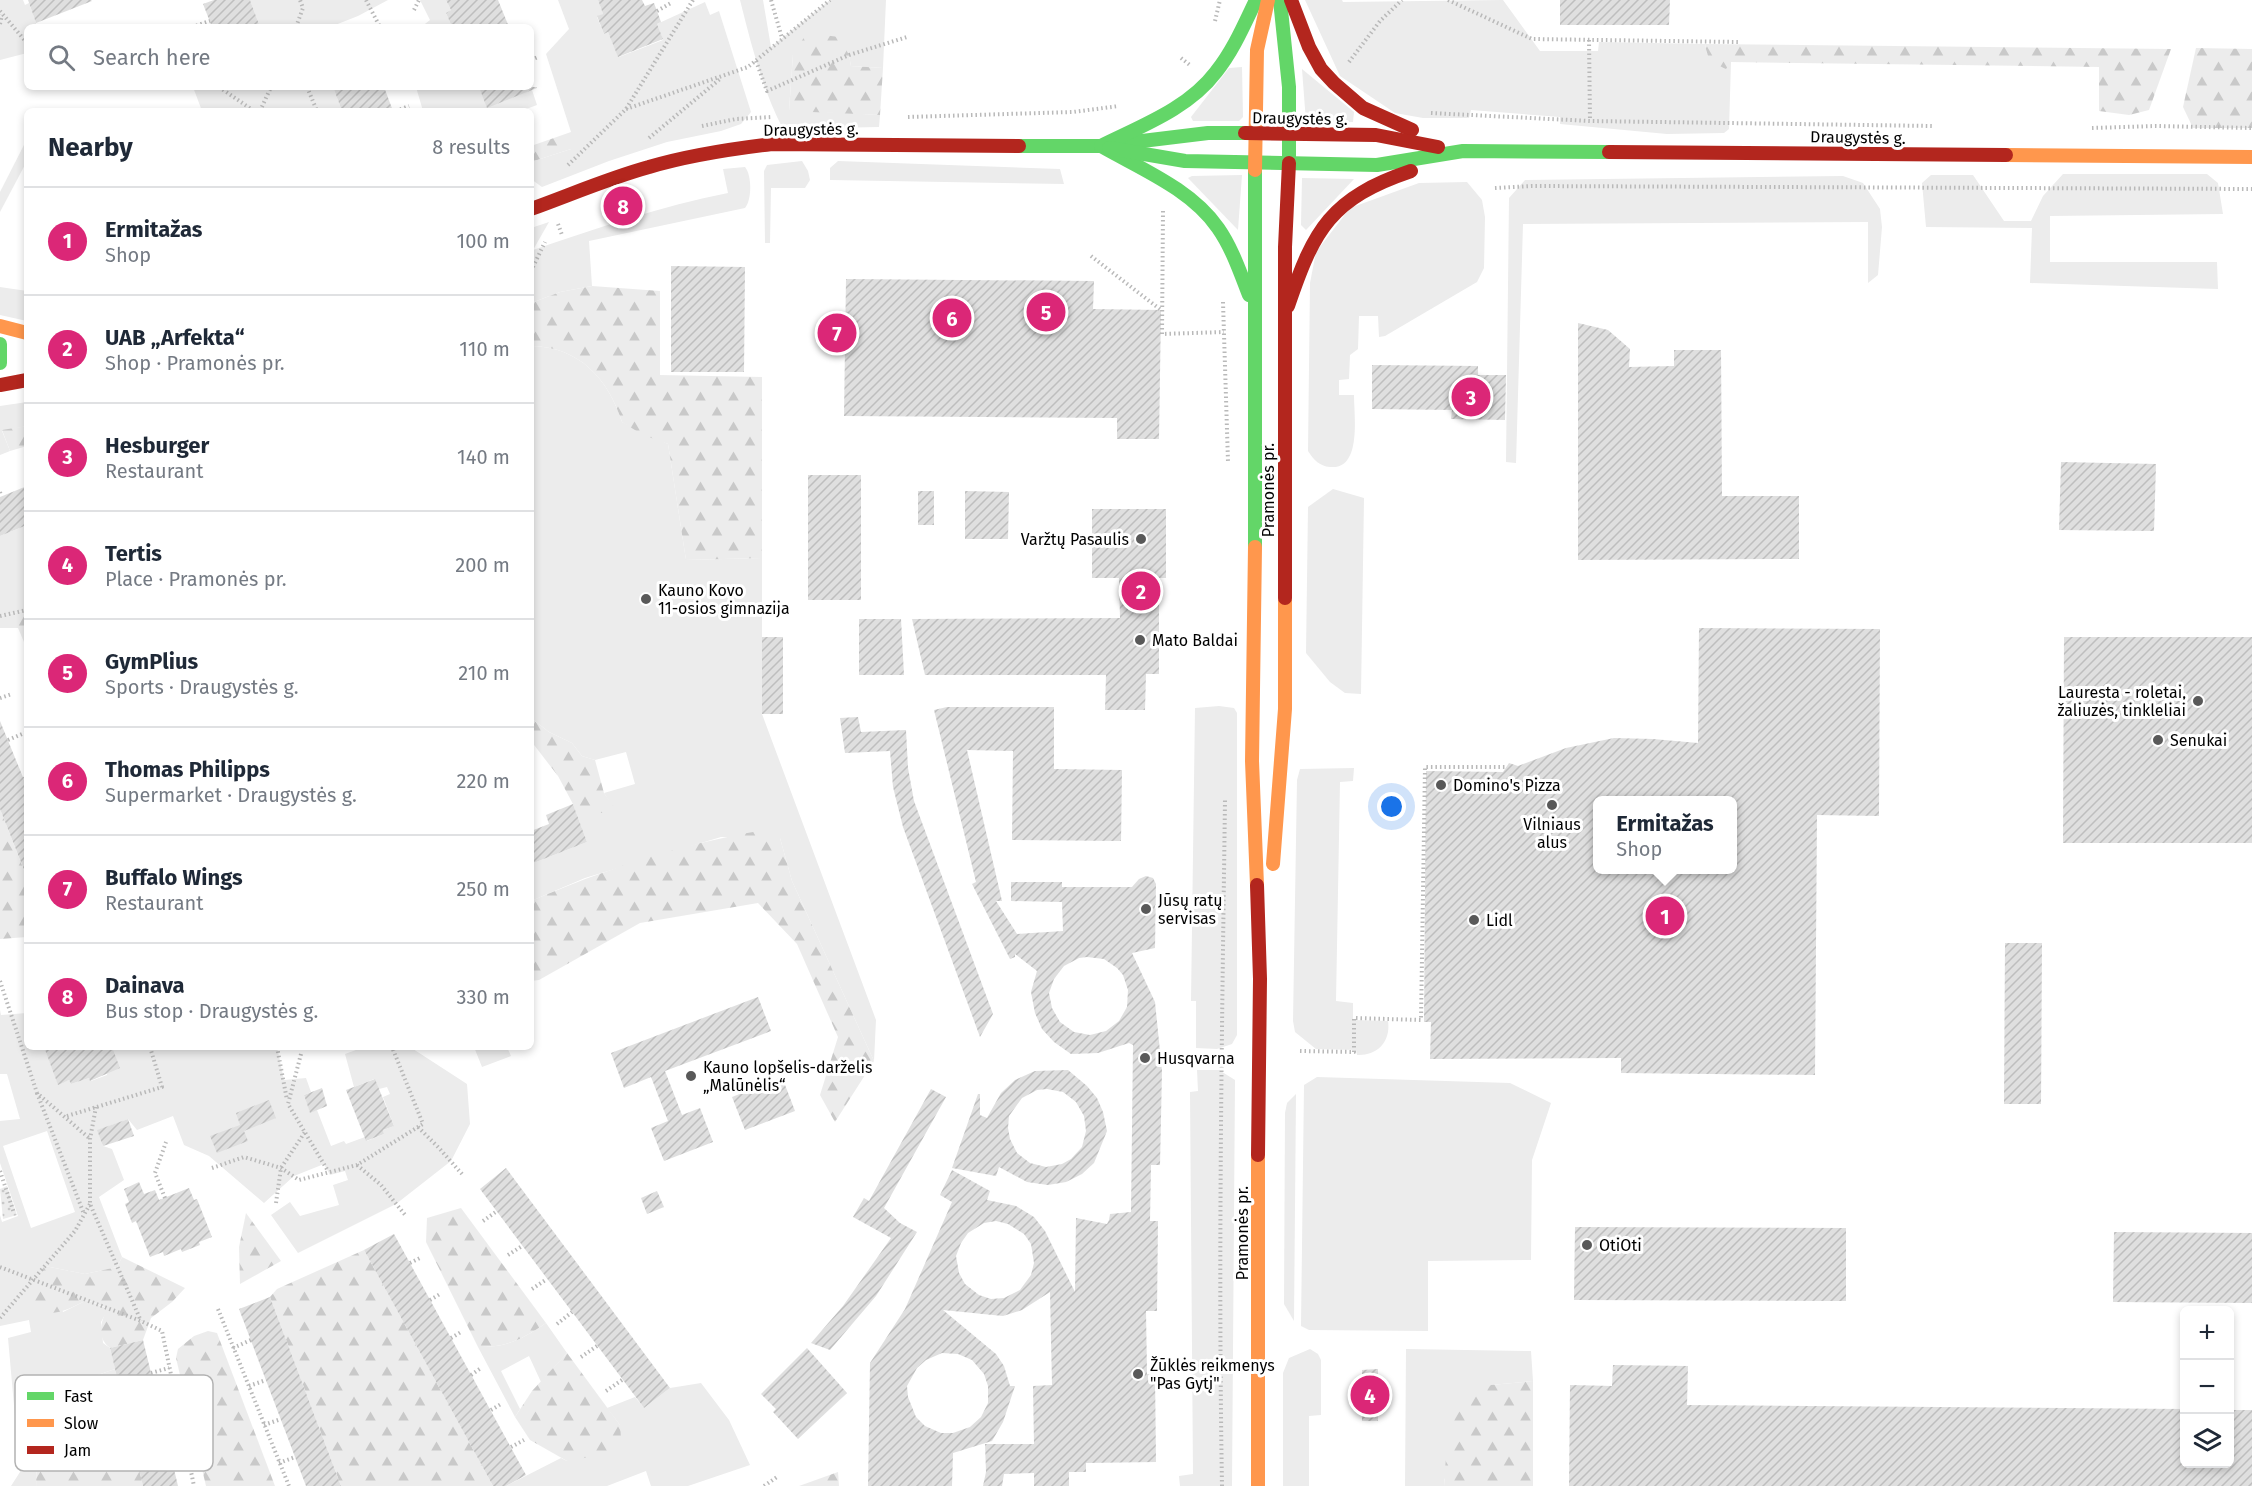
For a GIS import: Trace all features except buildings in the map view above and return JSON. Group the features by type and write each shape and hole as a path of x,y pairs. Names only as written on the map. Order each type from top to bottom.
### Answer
{"main road":[{"path":"1101,146 1181,104 1208,82 1227,55 1256,0"},
{"name":"Pramonės pr.","path":"1258,1486 1260,979 1252,761 1256,478 1255,134 1257,50 1268,0"},
{"name":"Pramonės pr.","path":"1260,979 1285,709 1285,247 1289,162 1289,87 1280,0"},
{"path":"1291,0 1309,47 1321,69 1334,83 1363,108 1463,151"},
{"name":"Draugystės g.","path":"534,208 630,172 674,160 755,146 821,144 1101,146 1208,133 1376,135 1463,151"},
{"path":"1101,146 1170,186 1202,210 1224,238 1254,308"},
{"name":"Draugystės g.","path":"1101,146 1185,161 1377,165 1463,151 2252,157"},
{"path":"1285,315 1303,262 1336,210 1350,198 1374,184 1463,151"},
{"path":"0,326 24,332"},
{"path":"0,344 0,363"},
{"path":"0,385 24,381"}],"path":[{"path":"297,24 303,8 300,0"},
{"path":"366,0 378,24"},
{"path":"414,10 419,0"},
{"path":"568,165 626,109 693,0"},
{"path":"771,0 782,38"},
{"path":"626,109 748,67 830,0"},
{"path":"1345,70 1350,57 1380,21 1402,0"},
{"path":"1448,0 1532,39 1739,42"},
{"path":"657,11 671,3"},
{"path":"0,24 1,13"},
{"path":"1,13 24,40"},
{"path":"201,24 210,21"},
{"path":"756,60 767,91 849,55 907,37"},
{"path":"1589,40 1590,122"},
{"path":"534,59 538,57"},
{"path":"1181,58 1193,68 1184,75"},
{"path":"649,138 723,76"},
{"path":"223,90 250,108"},
{"path":"261,108 270,90"},
{"path":"308,90 316,108"},
{"path":"902,118 1073,112 1130,105"},
{"path":"404,108 409,106"},
{"path":"1426,112 1590,122 1936,126"},
{"path":"763,117 775,117"},
{"path":"2087,128 2155,126 2252,128"},
{"path":"1960,155 1960,188"},
{"path":"1495,188 1531,186 2252,189"},
{"path":"1163,202 1162,334 1224,332"},
{"path":"534,265 545,242"},
{"path":"1091,256 1161,310"},
{"path":"1222,297 1228,467"},
{"path":"0,616 24,611"},
{"path":"0,698 12,694"},
{"path":"8,740 24,733"},
{"path":"1300,1051 1354,1052 1354,1018 1421,1020 1425,767 1506,767"},
{"path":"1222,1486 1221,1107 1225,797"},
{"path":"0,981 37,1093 84,1215"},
{"path":"67,1117 162,1087 151,1050"},
{"path":"278,1050 288,1104 328,1171"},
{"path":"212,1168 244,1157 281,1168 299,1180 357,1165 423,1124 393,1050"},
{"path":"288,1104 302,1054"},
{"path":"37,1093 90,1139"},
{"path":"96,1107 90,1139 90,1204 141,1321"},
{"path":"418,1127 462,1174"},
{"path":"276,1203 281,1168 305,1131"},
{"path":"165,1198 155,1173 166,1142"},
{"path":"357,1165 381,1185 406,1216"},
{"path":"0,1171 14,1213"},
{"path":"0,1318 75,1231 90,1204"},
{"path":"483,1221 496,1211"},
{"path":"508,1256 522,1246"},
{"path":"410,1263 420,1258"},
{"path":"0,1268 162,1331 171,1375"},
{"path":"532,1289 547,1279"},
{"path":"430,1300 440,1294"},
{"path":"218,1309 289,1486"},
{"path":"557,1324 572,1312"},
{"path":"451,1338 461,1332"},
{"path":"233,1348 251,1340"},
{"path":"581,1357 597,1346"},
{"path":"151,1372 170,1368"},
{"path":"471,1375 481,1368"},
{"path":"249,1386 266,1380"},
{"path":"606,1392 622,1380"},
{"path":"491,1410 501,1404"},
{"path":"264,1425 281,1419"},
{"path":"511,1447 524,1440"},
{"path":"279,1463 295,1457"},
{"path":"191,1471 194,1486"},
{"path":"764,1486 777,1477"}],"green space":[{"path":"0,0 23,0 25,5 29,3 36,24 24,24 24,54 0,60"},
{"path":"250,0 388,0 338,24 259,24"},
{"path":"420,0 446,0 451,10 446,13 451,24 425,24 430,20"},
{"path":"558,0 598,0 603,14 597,17 604,34 608,32 619,57 663,40 657,24 705,2 710,15 719,11 751,112 741,124 721,131 667,142 542,187 534,181 534,161 571,149 571,132 546,54 569,29"},
{"path":"740,0 763,0 771,47 830,0 886,0 883,68 851,66 849,55 793,54 789,110 880,115 879,127 783,129 763,82"},
{"path":"1305,0 1342,0 1343,2 1503,0 1540,51 1598,51 1599,42 1705,44 1707,54 1731,62 1729,129 1724,133 1667,134 1560,124 1560,117 1471,110 1469,118 1423,118 1395,113 1340,76"},
{"path":"807,33 839,37 849,55 851,66 883,68 880,115 789,111 793,54"},
{"path":"1705,44 2171,49 2149,110 2129,115 2099,111 2099,67 1731,62 1726,69 1711,60"},
{"path":"2196,48 2252,49 2252,128 2193,128 2183,107"},
{"path":"1242,67 1243,117 1239,121 1193,121 1191,117 1229,68"},
{"path":"1302,69 1354,112 1353,122 1306,122"},
{"path":"194,90 334,90 341,108 201,108"},
{"path":"417,90 532,90 537,105 529,108 422,108"},
{"path":"571,132 571,149 534,161 534,145"},
{"path":"24,145 24,167 0,212 0,192"},
{"path":"802,161 810,180 805,188 771,188 770,243 765,243 764,171 767,165"},
{"path":"838,161 1060,169 1064,184 830,180 830,168"},
{"path":"745,167 750,187 749,199 745,208 589,241 592,286 560,292 534,302 534,250 654,211 728,193 723,169"},
{"path":"2063,174 2207,174 2218,183 2223,214 2050,216 2050,262 2217,262 2218,289 2030,283 2032,228 1926,227 1922,183 1931,175 1973,175 2004,221 2031,221 2043,196"},
{"path":"1242,175 1238,230 1188,178"},
{"path":"1843,176 1863,183 1880,209 1882,227 1878,275 1868,283 1868,222 1523,224 1516,463 1506,462 1509,198 1525,180"},
{"path":"1302,178 1354,179 1306,230 1301,225"},
{"path":"1467,182 1482,200 1485,217 1484,268 1477,282 1385,336 1379,337 1378,316 1359,316 1358,349 1350,355 1349,379 1339,380 1339,395 1354,395 1355,428 1352,451 1340,466 1330,467 1320,464 1308,451 1310,283 1316,252 1350,208 1419,183"},
{"path":"549,222 534,248 534,227"},
{"path":"592,286 660,291 660,375 762,377 762,558 686,560 668,444 643,435 622,422 609,392 600,379 577,359 564,352 534,346 534,302 560,292"},
{"path":"0,287 24,291 24,320 0,315"},
{"name":"Kauno Kovo 11-osios gimnazija","path":"534,346 564,352 577,359 600,379 609,392 622,422 668,444 686,560 762,558 762,714 876,1020 874,1061 792,881 780,838 721,837 585,878 534,900 534,863 587,842 573,804 613,807 604,793 635,784 626,752 595,760 582,756 572,743 549,732 534,720"},
{"path":"24,402 24,427 2,431 10,451 0,455 0,406"},
{"path":"24,426 24,447 10,451 2,430"},
{"path":"1333,489 1364,498 1361,694 1345,693 1330,682 1306,653 1308,507"},
{"path":"24,526 24,611 0,616 0,536"},
{"path":"24,611 24,642 18,628 0,628 0,616"},
{"path":"1219,706 1234,708 1237,713 1237,1035 1232,1044 1217,1049 1196,1048 1196,1001 1191,1001 1195,708"},
{"path":"534,720 549,732 572,743 582,756 595,760 604,793 614,807 602,813 573,804 558,776 534,745"},
{"path":"1354,768 1353,781 1340,782 1336,1001 1353,1003 1353,1020 1388,1021 1385,1041 1376,1050 1364,1055 1357,1055 1356,1050 1316,1049 1295,1032 1293,1021 1297,780 1300,769"},
{"path":"0,809 24,870 24,937 0,939"},
{"path":"759,831 770,832 780,838 792,881 874,1061 835,1122 820,1095 838,1037 797,944 758,903 640,923 539,980 534,981 534,900 643,859 730,836"},
{"path":"0,1010 1,1015 24,1013 24,1050 45,1050 58,1084 69,1080 71,1084 89,1078 91,1081 107,1075 111,1050 278,1050 284,1080 306,1078 311,1092 304,1095 310,1112 317,1110 331,1146 344,1141 346,1144 365,1137 367,1141 384,1134 383,1130 394,1126 383,1097 390,1094 387,1087 379,1089 374,1079 354,1087 345,1054 356,1050 415,1050 467,1084 470,1124 451,1161 396,1204 298,1253 271,1215 290,1202 300,1216 339,1205 333,1185 348,1180 345,1171 330,1175 324,1164 294,1176 264,1203 209,1156 184,1145 173,1116 137,1130 128,1119 98,1130 103,1146 112,1149 124,1180 99,1197 122,1257 117,1267 85,1274 45,1266 63,1312 87,1300 108,1309 101,1322 103,1343 110,1348 115,1369 97,1375 15,1375 15,1417 8,1338 31,1332 29,1320 0,1326 0,1215 2,1222 18,1216 0,1163 0,1121 20,1119 7,1074 0,1074","holes":["47,1131 75,1212 31,1228 3,1146"]},
{"path":"475,1050 508,1050 511,1056 482,1067"},
{"path":"1197,1070 1219,1070 1235,1080 1232,1486 1180,1486 1179,1476 1193,1474 1190,1092 1198,1091"},
{"path":"1317,1077 1510,1083 1551,1103 1532,1160 1531,1260 1428,1261 1428,1331 1309,1330 1301,1326 1304,1085"},
{"path":"1296,1094 1294,1321 1284,1304 1285,1113 1287,1103"},
{"path":"7,1186 17,1215 3,1219 0,1189"},
{"path":"461,1208 546,1323 529,1334 498,1346 478,1347 426,1242 427,1218"},
{"path":"246,1213 281,1261 240,1284 239,1247"},
{"path":"364,1250 493,1486 341,1486 270,1297 277,1289"},
{"path":"122,1257 185,1288 172,1302 151,1318 143,1340 110,1348 101,1334 107,1308 87,1300 62,1311 47,1313 33,1305 26,1297 33,1280 45,1266 85,1274 117,1267"},
{"path":"546,1323 567,1353 541,1382 529,1356 501,1371 520,1409 515,1417 478,1347 498,1346 514,1341"},
{"path":"208,1331 217,1333 275,1486 206,1486 202,1471 213,1471 213,1375 180,1375 176,1358 178,1349 194,1336"},
{"path":"1310,1349 1318,1354 1321,1360 1321,1415 1309,1416 1309,1486 1283,1486 1283,1373 1289,1358"},
{"path":"1406,1349 1531,1351 1533,1381 1491,1385 1444,1480 1444,1486 1405,1486"},
{"path":"567,1353 620,1425 621,1438 607,1454 567,1461 530,1440 515,1417 532,1391"},
{"path":"115,1369 116,1375 97,1375"},
{"path":"1533,1381 1533,1486 1444,1486 1446,1456 1456,1411 1491,1385"},
{"path":"701,1383 729,1420 750,1465 688,1486 651,1486 646,1471 607,1486 506,1486 561,1458 567,1461 620,1425 607,1408 635,1397 644,1408 670,1388"},
{"path":"36,1471 36,1486 11,1486 20,1472"},
{"path":"36,1471 139,1471 143,1486 36,1486"},
{"path":"838,1472 839,1486 799,1486"}],"traffic: fast":[{"path":"1101,146 1148,124 1178,106 1205,85 1228,55 1256,0"},
{"path":"1280,0 1289,87 1289,163"},
{"path":"1019,146 1101,146 1208,133 1245,133"},
{"path":"1101,146 1180,191 1207,214 1227,244 1249,295"},
{"path":"1109,148 1185,161 1377,165 1463,151 1609,152"},
{"path":"1255,170 1255,547"},
{"path":"0,344 0,363"}],"traffic: slow":[{"path":"1255,170 1257,50 1268,0"},
{"path":"2006,155 2252,157"},
{"path":"0,326 24,332"},
{"path":"1255,547 1252,761 1257,885"},
{"path":"1273,864 1285,709 1285,598"},
{"path":"1258,1155 1258,1486"}],"traffic: jam":[{"path":"1291,0 1309,47 1321,69 1334,83 1363,108 1412,130"},
{"path":"1245,133 1376,135 1438,147"},
{"path":"534,208 619,176 664,163 756,146 772,144 1019,146"},
{"path":"1609,152 2006,155"},
{"path":"1285,598 1285,247 1289,163"},
{"path":"1288,306 1307,256 1329,220 1344,205 1362,193 1384,181 1411,171"},
{"path":"0,385 24,381"},
{"path":"1257,885 1260,979 1258,1155"}],"place":[{"name":"Dainava","path":"623,206"},
{"name":"GymPlius","path":"1046,312"},
{"name":"Thomas Philipps","path":"952,318"},
{"name":"Buffalo Wings","path":"837,333"},
{"name":"Hesburger","path":"1471,397"},
{"name":"Varžtų Pasaulis","path":"1141,539"},
{"name":"UAB „Arfekta“","path":"1141,591"},
{"name":"Kauno Kovo 11-osios gimnazija","path":"646,599"},
{"name":"Mato Baldai","path":"1140,640"},
{"name":"Lauresta - roletai, žaliuzės, tinkleliai","path":"2198,701"},
{"name":"Senukai","path":"2158,740"},
{"name":"Domino's Pizza","path":"1441,785"},
{"name":"Vilniaus alus","path":"1552,805"},
{"name":"Jūsų ratų servisas","path":"1146,909"},
{"name":"Ermitažas","path":"1665,916"},
{"name":"Lidl","path":"1474,920"},
{"name":"Husqvarna","path":"1145,1058"},
{"name":"Kauno lopšelis-darželis „Malūnėlis“","path":"691,1076"},
{"name":"OtiOti","path":"1587,1245"},
{"name":"Žūklės reikmenys \"Pas Gytį\"","path":"1138,1374"},
{"name":"Tertis","path":"1370,1395"}]}
